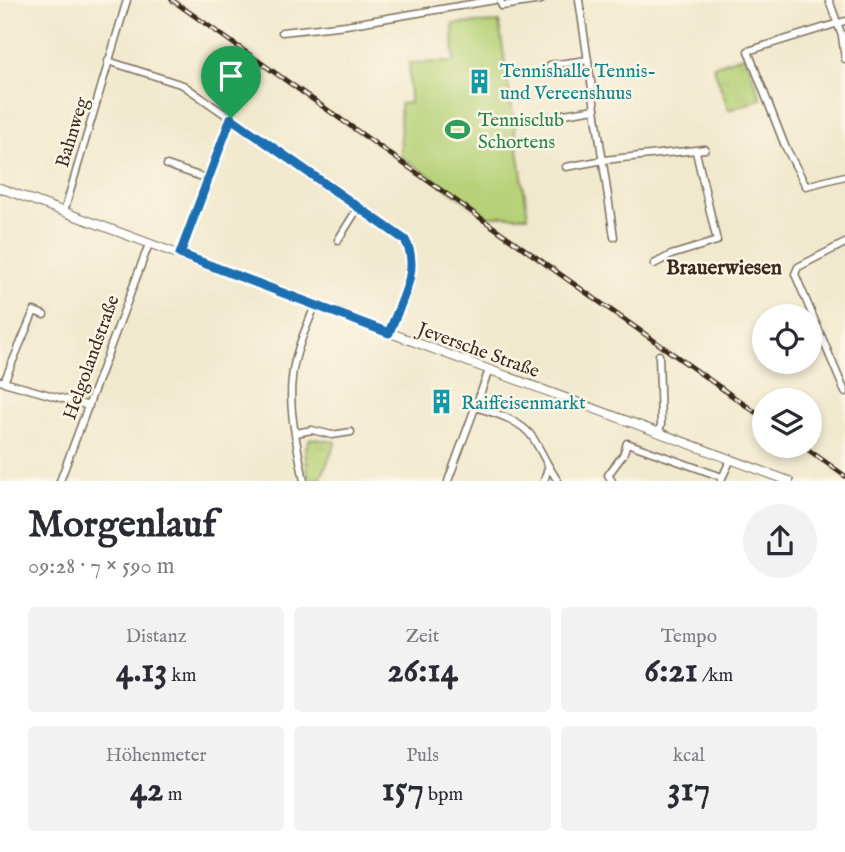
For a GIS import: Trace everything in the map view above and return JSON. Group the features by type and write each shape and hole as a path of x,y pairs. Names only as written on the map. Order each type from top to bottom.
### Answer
{"street":[{"name":"Bahnweg","path":"64,212 127,0"},
{"path":"282,32 346,25 498,0 502,6 541,0"},
{"path":"579,0 614,237"},
{"path":"829,0 842,22 845,59"},
{"path":"842,22 748,51 785,146 806,186 845,176"},
{"path":"550,65 588,60"},
{"path":"108,61 183,85 405,240 413,258 411,274 389,333"},
{"path":"558,115 595,109"},
{"path":"180,254 231,118"},
{"path":"566,167 705,149"},
{"path":"654,264 671,255 717,241 695,152"},
{"path":"167,165 208,179"},
{"name":"Jeversche Straße","path":"0,188 789,481"},
{"path":"338,240 358,208"},
{"path":"845,243 798,267 795,274 845,392"},
{"name":"Helgolandstraße","path":"60,481 149,244"},
{"path":"304,481 291,380 315,306"},
{"path":"44,315 34,311 2,381 89,406"},
{"path":"659,355 659,431"},
{"path":"448,481 489,370"},
{"path":"475,407 505,416 531,435 558,481"},
{"path":"296,433 312,430 332,435 351,432"},
{"path":"612,481 608,475 623,455 627,443 722,479 731,459"},
{"path":"544,481 548,468"}],"green space":[{"name":"Tennisclub Schortens","path":"499,22 528,216 487,216 401,156 400,104 410,103 409,63 454,62 453,24"},
{"path":"745,55 761,99 729,110 713,66"},
{"path":"310,438 336,442 320,480 308,477 305,450"}],"railway":[{"path":"172,0 752,410"},
{"path":"820,458 845,476"}],"place":[{"name":"Tennishalle Tennis- und Vereenshuus","path":"480,81"},
{"name":"Tennisclub Schortens","path":"458,130"},
{"name":"Raiffeisenmarkt","path":"441,402"}],"district":[{"name":"Brauerwiesen","path":"724,267"}],"route":[{"path":"231,118 405,240 413,258 411,274 389,333 180,254 231,118"}]}
